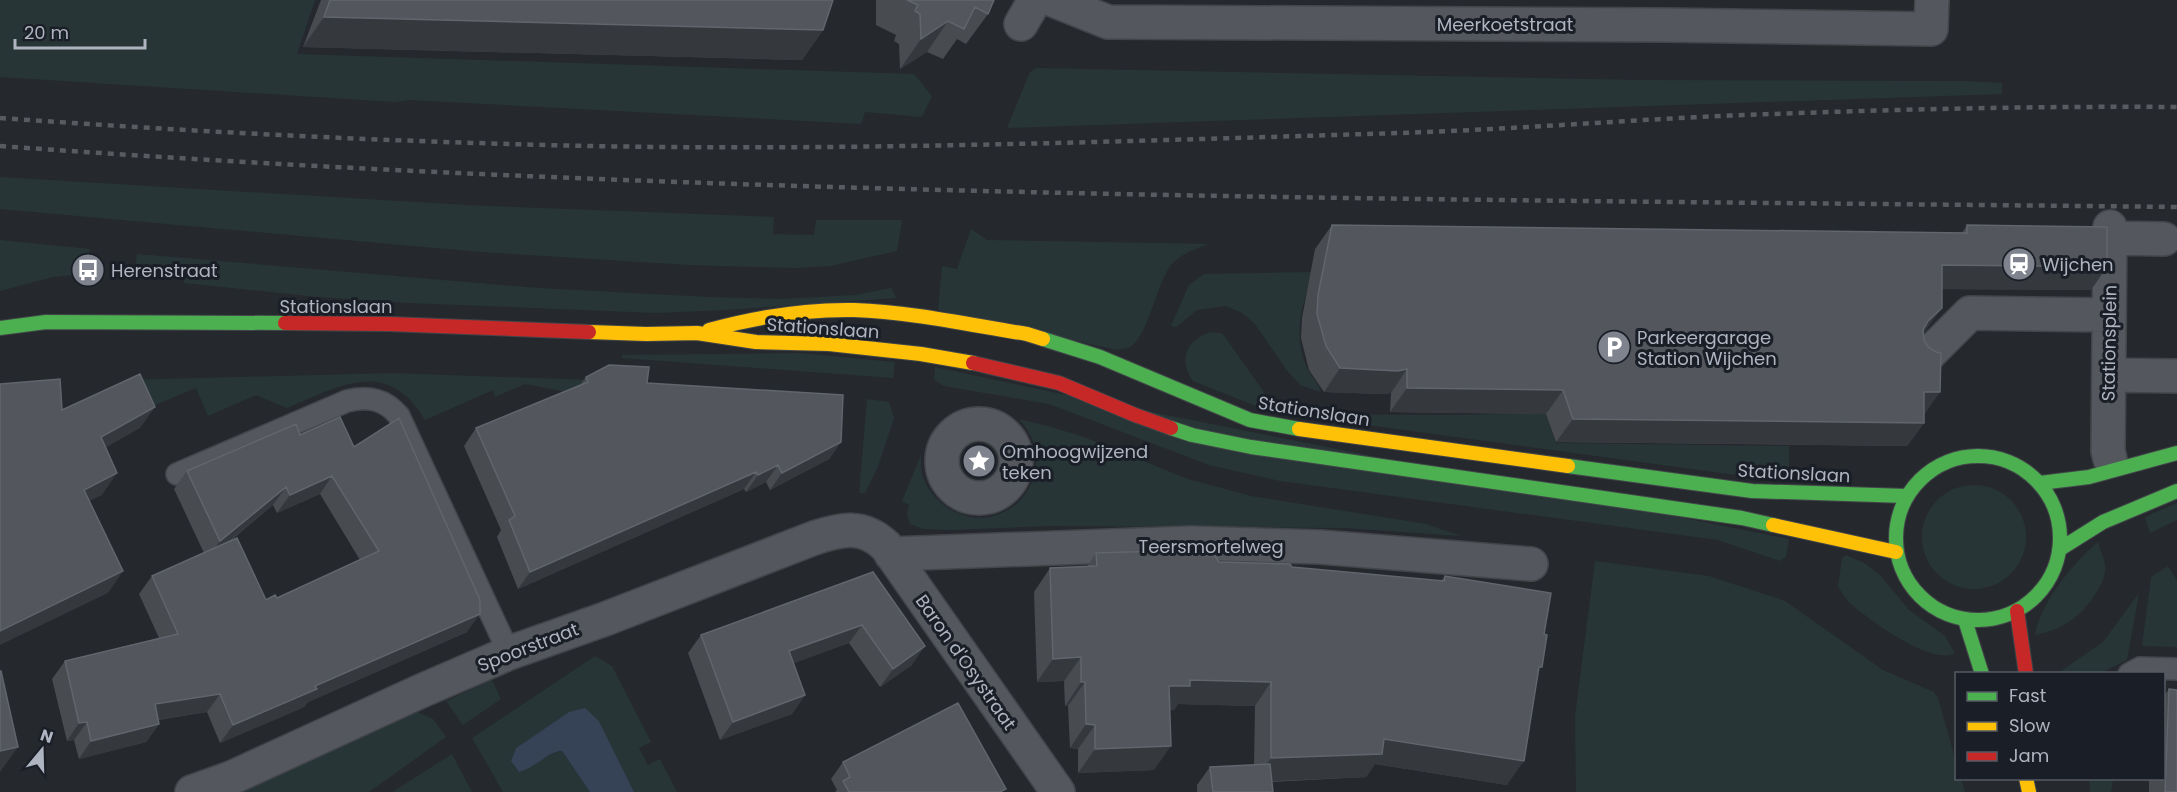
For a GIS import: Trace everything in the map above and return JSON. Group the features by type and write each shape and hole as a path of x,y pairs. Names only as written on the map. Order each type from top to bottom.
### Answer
{"street":[{"name":"Meerkoetstraat","path":"1053,0 1108,22 1931,29 1932,0"},
{"name":"Stationsplein","path":"2110,459 2108,451 2110,232 2164,239"},
{"name":"Stationslaan","path":"697,333 753,318 809,310 855,310 924,317 1027,334 1089,354 1250,420 1299,429 1752,490 1906,496"},
{"name":"Stationslaan","path":"12,313 46,322"},
{"path":"1925,358 1970,313 2109,315"},
{"name":"Stationslaan","path":"0,328 46,322 389,324 646,334 697,333 756,342 829,344 880,350 997,367 1059,383 1135,415 1192,435 1251,447 1742,518 1896,552"},
{"path":"2109,375 2177,376"},
{"path":"2040,483 2089,477 2177,453"},
{"path":"1970,455 1996,457 2020,466 2040,483 2053,502 2060,525 2060,549 2053,573 2038,595 2017,611 1992,619 1965,620 1941,612 1920,597 1904,577 1896,552 1896,523 1906,496 1923,476 1944,462 1970,455"},
{"path":"2060,549 2103,522 2177,491"},
{"name":"Spoorstraat","path":"192,792 231,778 509,653 605,619 814,538 844,530 858,530 882,545"},
{"name":"Teersmortelweg","path":"882,545 1191,543 1320,548 1531,564"},
{"name":"Baron d'Osystraat","path":"882,545 1058,792"},
{"path":"2017,611 2026,672"},
{"path":"1965,620 1981,672"}],"lane":[{"path":"177,474 347,401 362,398 383,402 399,416 509,653"},
{"path":"1521,485 1525,460"},
{"path":"2133,672 2140,668 2177,669"}],"shaded area":[{"path":"0,0 315,0 297,54 914,74 932,96 922,117 865,112 861,124 410,100 394,102 0,77"},
{"path":"1036,68 1641,80 1963,81 2002,83 2002,94 1007,128 1030,72"},
{"path":"0,177 466,205 774,217 773,234 814,235 816,220 902,220 897,251 830,266 794,268 689,265 480,252 0,209"},
{"path":"971,229 987,240 1208,244 1187,253 1173,263 1165,276 1142,333 1130,347 1117,350 938,310 942,266 957,269"},
{"path":"0,240 90,249 86,274 53,277 0,291"},
{"path":"137,254 538,288 783,299 855,295 891,288 896,298 657,313 408,303 318,297 184,283 184,274 135,270"},
{"path":"1317,272 1306,295 1300,319 1300,344 1307,368 1321,392 1300,385 1255,324 1242,313 1226,306 1197,310 1176,327 1171,326 1189,285 1204,274"},
{"path":"1210,332 1222,333 1276,409 1377,415 1546,414 1556,443 1789,446 1789,479 1758,478 1271,412 1193,381 1186,365 1187,352 1195,340"},
{"path":"799,353 895,362 893,378 622,358 622,355"},
{"path":"935,367 1789,539 1786,557 1780,561 1718,540 1280,481 1209,465 1049,404 944,386 934,380"},
{"path":"392,373 590,380 572,393 525,384 495,397 493,390 425,420 411,400 395,388 379,382 344,385 287,408 256,395 208,416 196,388 136,413 126,380"},
{"path":"867,399 889,402 894,418 877,469 865,493 859,493"},
{"path":"1019,419 1084,437 1188,479 1251,496 1426,524 1461,536 1345,528 1047,526 952,530 923,529 910,524 907,514 909,505 902,501 921,455 922,474 932,493 950,509 966,516 981,518 997,515 1011,508 1023,497 1031,483 1036,465 1036,453 1033,440"},
{"path":"1974,485 1994,489 2003,494 2017,508 2022,517 2026,537 2022,557 2017,566 2003,580 1994,585 1974,589 1954,585 1945,580 1931,566 1926,557 1922,537 1926,517 1931,508 1945,494 1954,489"},
{"path":"2177,503 2177,520 2150,533 2145,517"},
{"path":"2098,542 2105,563 2105,573 2092,599 2067,623 2035,635 2038,622 2059,584"},
{"path":"1846,555 1864,563 1881,576 1909,610 1945,636 1955,653 1945,655 1932,653 1916,647 1884,629 1849,602 1838,587 1842,558"},
{"path":"1595,561 1709,576 1785,601 1883,670 1934,692 1938,698 1955,758 1955,780 1961,780 1965,792 1576,792 1575,717"},
{"path":"2168,566 2177,581 2177,647 2142,646 2151,577"},
{"path":"2139,593 2127,660 2103,672 2059,672 2103,642"},
{"path":"595,656 612,666 651,742 639,748 648,765 660,759 677,792 634,792 599,721 569,712 516,748 511,761 519,772 562,751 590,792 503,792 472,738"},
{"path":"492,680 501,699 463,725 446,701"},
{"path":"415,711 433,719 446,737 369,792 238,792 253,787"},
{"path":"452,754 472,792 393,792 400,787"},
{"path":"2089,780 2113,780 2111,792 2090,792"}],"water":[{"path":"585,708 599,721 634,792 590,792 562,751 519,772 511,761 516,748 569,712"}],"building":[{"path":"330,0 833,0 823,30 324,17"},
{"path":"907,0 994,0 988,14 975,7 964,29 948,21 921,39 920,14 915,11 918,5"},
{"name":"Parkeergarage Station Wijchen","path":"1332,225 1967,233 1967,225 2107,227 2107,267 1942,265 1942,308 1928,321 1923,330 1924,340 1928,347 1941,353 1940,392 1924,392 1924,423 1573,419 1563,390 1407,388 1407,369 1398,371 1340,368 1326,346 1317,314 1318,295"},
{"path":"609,365 649,367 647,383 843,395 841,442 782,473 778,465 758,475 756,472 530,572 509,520 515,516 476,428 588,382 586,377"},
{"path":"140,374 155,407 101,437 117,473 84,490 123,571 0,631 0,384 60,379 62,410"},
{"path":"340,417 354,447 399,418 480,600 480,614 315,686 317,689 233,725 220,694 155,704 159,724 91,741 87,722 79,723 65,661 178,634 152,576 237,538 266,600 275,595 277,598 379,551 332,476 290,495 286,487 220,541 187,471 296,424 300,435"},
{"path":"1161,551 1161,553 1215,556 1219,562 1290,564 1292,567 1444,581 1445,576 1551,593 1544,634 1547,635 1542,667 1539,667 1524,761 1384,739 1382,754 1271,758 1271,682 1190,680 1190,686 1169,686 1171,746 1095,749 1095,725 1086,724 1085,682 1081,682 1081,657 1053,659 1050,568 1097,566 1096,553"},
{"path":"873,572 925,646 893,669 862,625 789,651 805,695 733,722 701,635"},
{"path":"0,671 18,747 0,751"},
{"path":"2169,689 2177,690 2177,792 2165,792"},
{"path":"958,703 1006,789 1000,792 849,792 843,781 850,777 843,762"},
{"path":"1270,764 1273,792 1213,792 1210,767"}],"railway":[{"path":"0,118 222,132 443,142 590,146 793,147 1400,133 1726,116 1873,111 2025,107 2177,107"},
{"path":"0,146 272,164 544,177 816,186 1360,198 2177,207"}],"traffic: fast":[{"path":"0,328 46,322 285,323"},
{"path":"1043,339 1100,357 1250,420 1299,429"},
{"path":"1171,428 1192,435 1251,447 1742,518 1773,525"},
{"path":"2040,483 2089,477 2177,453"},
{"path":"1978,456 1994,457 2009,462 2036,480 2054,507 2059,522 2060,538 2059,554 2054,569 2036,596 2009,614 1994,619 1978,620 1962,619 1947,614 1920,596 1902,569 1897,554 1896,538 1897,522 1902,507 1920,480 1947,462 1962,457 1978,456"},
{"path":"1568,466 1752,491 1906,496"},
{"path":"2060,549 2103,522 2177,491"},
{"path":"1965,620 1981,672"}],"traffic: slow":[{"path":"709,330 781,315 854,310 941,319 1027,334 1043,339"},
{"path":"589,332 697,333 756,342 829,344 921,354 973,363"},
{"path":"1299,429 1568,466"},
{"path":"1773,525 1896,552"},
{"path":"2026,780 2029,792"}],"traffic: jam":[{"path":"285,323 389,324 589,332"},
{"path":"973,363 1059,383 1171,428"},
{"path":"2017,611 2026,672"}],"place":[{"name":"Wijchen","path":"2019,264"},
{"name":"Herenstraat","path":"88,270"},
{"name":"Parkeergarage Station Wijchen","path":"1614,347"},
{"name":"Omhoogwijzend teken","path":"979,461"}]}
